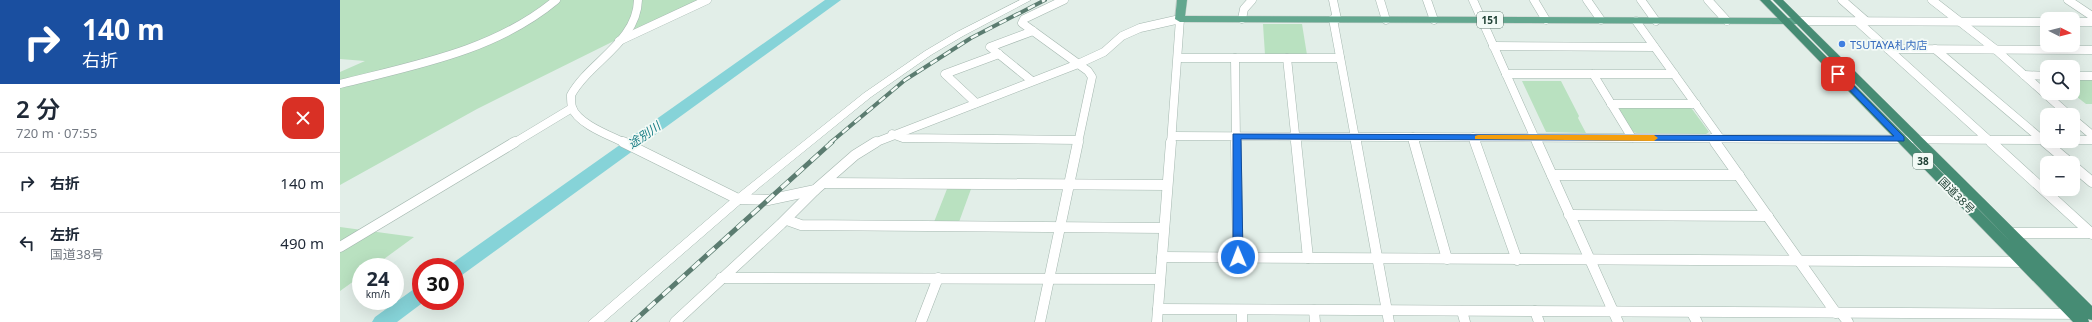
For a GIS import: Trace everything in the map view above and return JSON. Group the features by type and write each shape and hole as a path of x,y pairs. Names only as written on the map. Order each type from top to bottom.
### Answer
{"highway":[{"name":"国道38号","path":"1765,0 2024,262 2086,316"},
{"name":"国道38号","path":"1778,0 2010,233 2086,316"}],"main road":[{"path":"1180,19 1182,0"},
{"name":"151","path":"1180,19 1799,21"}],"street":[{"path":"340,84 466,49 500,37 534,18 556,0"},
{"path":"638,0 640,6 634,22 620,40 576,86 571,95 572,108 578,117 585,123 602,132 738,199 768,200 815,190"},
{"path":"620,40 630,37 707,0"},
{"path":"595,322 738,199 879,85 957,36 1027,0"},
{"path":"1040,322 1092,77 1088,71 1022,23 1024,19 1064,0"},
{"path":"1242,19 1244,9 1252,0"},
{"path":"1333,0 1340,58 1389,322"},
{"path":"1380,0 1386,20"},
{"path":"1427,0 1434,20"},
{"path":"1473,0 1615,317"},
{"path":"1534,0 1546,20"},
{"path":"1587,0 1601,20"},
{"path":"1641,0 1656,21"},
{"path":"1708,0 1727,21"},
{"path":"1842,0 1866,21"},
{"path":"1932,0 1995,49 2061,108"},
{"path":"2068,0 2092,16"},
{"path":"675,322 721,278 787,220 815,190 825,183 855,155 879,140 1078,64 1104,52 1122,36 1140,28 1180,19 1157,322"},
{"path":"1636,21 1696,104 1739,175 1800,261 1842,316"},
{"path":"1799,21 2040,22"},
{"path":"1857,21 2092,233"},
{"path":"2080,22 2092,22"},
{"path":"1032,81 990,47 1033,31"},
{"path":"1493,46 1654,47"},
{"path":"1888,49 2092,50"},
{"path":"1935,49 2040,136"},
{"path":"976,103 945,74 999,54"},
{"path":"1178,58 1340,58"},
{"path":"1235,58 1238,257"},
{"path":"1287,58 1308,258"},
{"path":"1506,74 1674,74"},
{"path":"1593,74 1632,138"},
{"path":"2024,76 2040,76"},
{"path":"2080,76 2092,76"},
{"path":"1611,104 1696,104"},
{"path":"340,247 572,108"},
{"path":"2080,125 2092,135"},
{"path":"892,134 902,138 1078,140"},
{"path":"1172,136 2040,140"},
{"path":"1413,137 1447,259"},
{"path":"1473,137 1517,260"},
{"path":"2080,140 2092,140"},
{"path":"2054,148 2062,156"},
{"path":"2080,172 2092,182"},
{"path":"1552,174 1739,175"},
{"path":"825,183 1167,185"},
{"path":"1569,215 1768,216"},
{"path":"787,220 801,225 1164,228"},
{"path":"2010,233 2092,233"},
{"path":"1162,257 2024,262"},
{"path":"721,278 1160,280"},
{"path":"921,322 938,278"},
{"path":"1158,309 1462,311 1537,317 1842,316 1992,318 2086,316"},
{"path":"1242,310 1242,322"},
{"path":"1314,310 1315,322"},
{"path":"1462,311 1465,322"}],"green space":[{"path":"340,0 701,0 616,40 477,109 340,185 340,72 365,61 340,59"},
{"path":"1263,24 1302,24 1307,55 1265,55"},
{"path":"2080,79 2092,79 2092,104 2086,104 2080,99"},
{"path":"1522,81 1561,81 1586,133 1546,132"},
{"path":"1621,107 1688,107 1692,109 1709,132 1706,134 1632,132 1619,109"},
{"path":"947,189 971,189 959,222 934,222"},
{"path":"340,227 414,237 385,258 352,258 352,282 340,291"}],"waterway":[{"name":"途別川","path":"464,264 834,0"},
{"name":"途別川","path":"382,322 412,300"}],"railway":[{"path":"830,143 905,80 971,38 1045,0"},
{"path":"633,322 832,142"}],"slow traffic":[{"path":"1478,137 1654,138"}],"place":[{"name":"TSUTAYA札内店","path":"1842,44"}],"route":[{"path":"1238,257 1236,136 1901,139 1838,74"}]}
